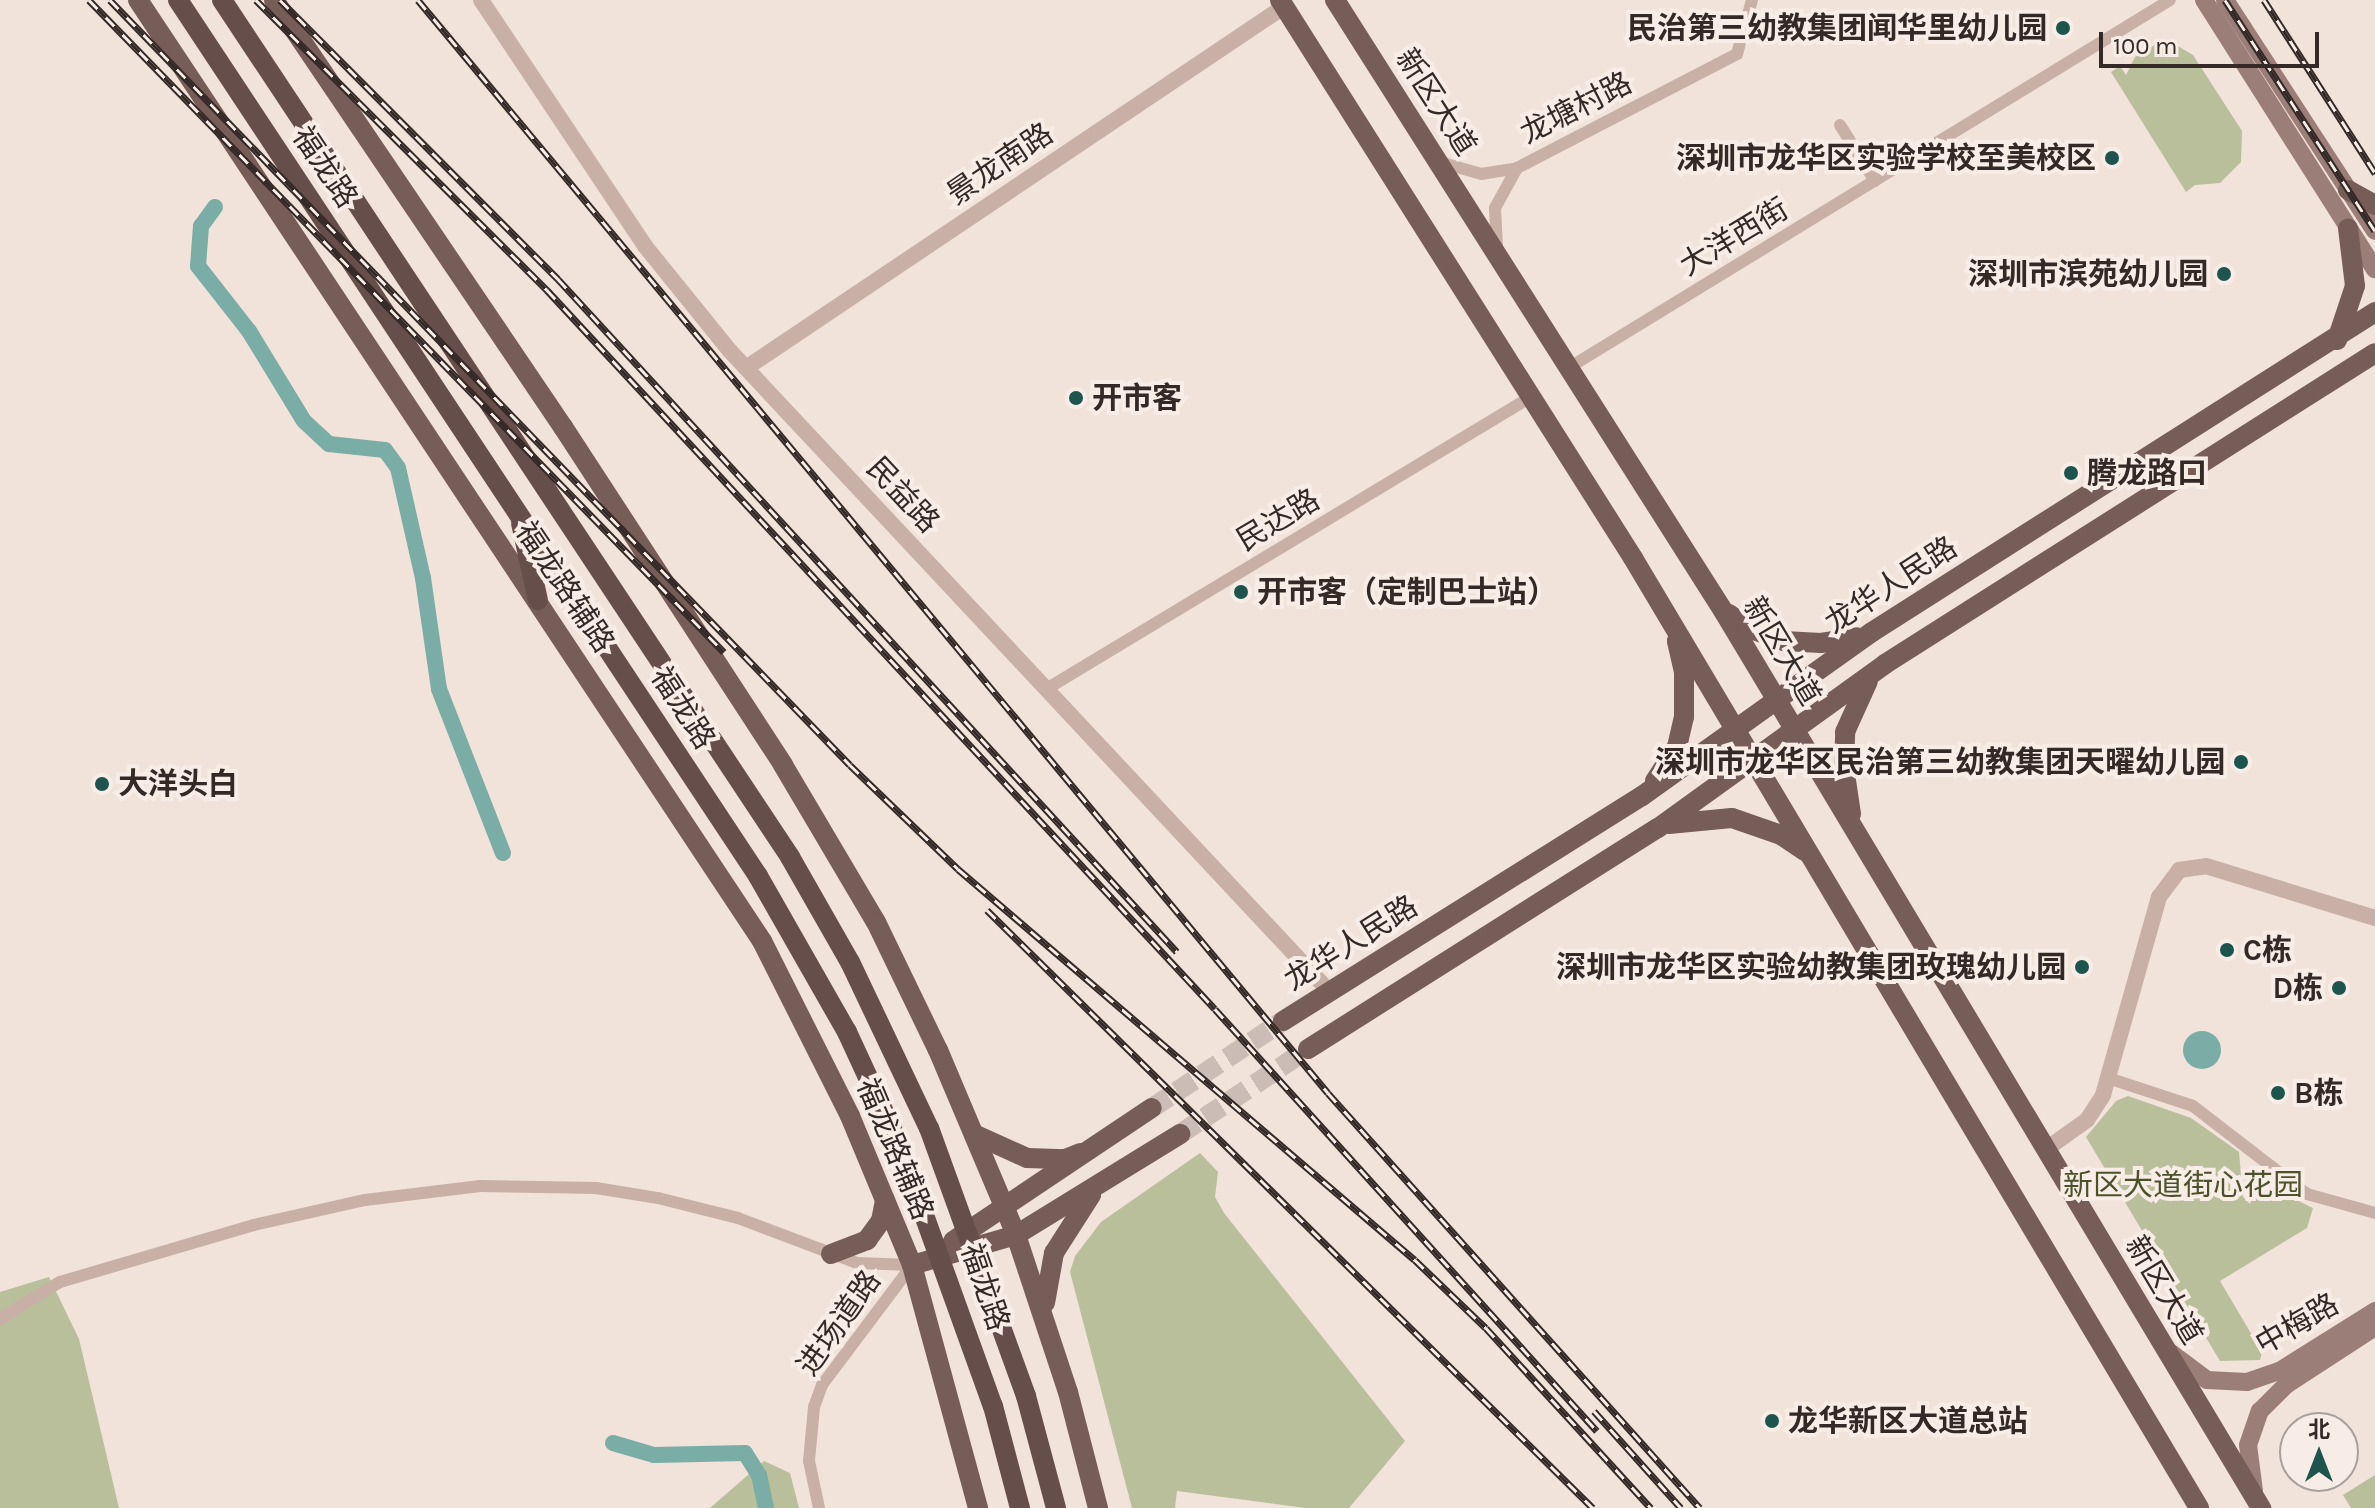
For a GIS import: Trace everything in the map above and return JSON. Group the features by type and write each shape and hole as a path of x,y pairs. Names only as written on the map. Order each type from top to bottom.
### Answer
{"highway":[{"name":"福龙路","path":"178,0 788,924 897,1140 993,1406 1020,1508"},
{"name":"福龙路","path":"222,0 790,857 850,962 929,1128 1026,1396 1056,1508"},
{"path":"518,512 538,600"}],"main road":[{"name":"福龙路辅路","path":"138,0 762,941 885,1200 912,1265 978,1508"},
{"path":"274,0 538,389 814,816 899,966 1016,1235 1045,1323 1098,1508"},
{"name":"新区大道","path":"1335,0 1719,604 2260,1506"},
{"path":"2204,0 2375,269"},
{"path":"2225,0 2375,231"},
{"path":"1282,3 1534,395 1817,863 2199,1508"},
{"path":"2348,190 2375,205"},
{"path":"2336,340 2355,286 2348,228"},
{"name":"龙华人民路","path":"1283,1021 1642,796 1872,632 2336,340 2375,312"},
{"path":"1308,1049 1658,828 1885,664 2375,353"},
{"path":"2349,371 2375,367"},
{"path":"1719,604 1746,627 1784,641 1838,641 1872,632"},
{"path":"1642,796 1670,761 1684,717 1684,672 1669,618"},
{"path":"1858,837 1844,767 1845,729 1864,686 1885,664"},
{"path":"1658,828 1689,819 1732,818 1781,835 1817,863"},
{"path":"912,1265 1006,1209 1152,1108"},
{"path":"974,1134 1027,1158 1065,1159 1085,1152"},
{"path":"912,1265 1016,1235 1096,1190 1180,1134"},
{"path":"1045,1323 1047,1276 1054,1253 1096,1190"},
{"path":"831,1254 867,1240 881,1221 885,1200"},
{"name":"中梅路","path":"2163,1346 2207,1380 2247,1382 2281,1370 2375,1311"},
{"name":"中梅路","path":"2260,1506 2248,1445 2260,1411 2286,1385 2375,1327"}],"street":[{"name":"民益路","path":"481,0 645,246 746,368 1329,991"},
{"name":"龙塘村路","path":"1439,161 1481,174 1517,168 1737,54 1752,0"},
{"name":"大洋西街","path":"1570,367 2170,0"},
{"name":"景龙南路","path":"746,368 1282,3"},
{"path":"1840,125 1875,181"},
{"name":"龙塘村路","path":"1502,260 1493,218 1517,168"},
{"name":"民达路","path":"1048,688 1534,395"},
{"path":"2045,1150 2087,1120 2108,1078 2159,897 2179,870 2206,866 2375,918"},
{"path":"2108,1078 2193,1106 2307,1194 2375,1213"},
{"path":"0,1319 60,1282 254,1225 365,1200 480,1186 596,1188 658,1198 738,1218 871,1266 912,1265"},
{"name":"进场道路","path":"819,1508 809,1461 818,1396 912,1265"}],"green space":[{"path":"2155,45 2176,45 2193,55 2242,131 2241,162 2220,183 2195,185 2186,192 2111,72 2120,66 2126,75 2135,57"},
{"name":"新区大道街心花园","path":"2128,1096 2191,1118 2239,1152 2243,1197 2250,1204 2256,1186 2263,1184 2313,1208 2307,1228 2220,1281 2262,1352 2260,1360 2220,1361 2086,1137 2116,1101"},
{"path":"1200,1153 1218,1172 1215,1197 1224,1213 1405,1441 1349,1508 1305,1508 1177,1491 1175,1508 1132,1508 1070,1272 1075,1256 1101,1222"},
{"path":"49,1277 79,1339 119,1508 0,1508 0,1292"},
{"path":"764,1461 790,1473 799,1508 710,1508"},
{"path":"2375,1475 2375,1508 2351,1508 2343,1495 2359,1492 2359,1485"}],"water":[{"path":"2202,1031 2216,1036 2221,1050 2216,1064 2202,1069 2188,1064 2183,1050 2188,1036"}],"waterway":[{"path":"215,207 201,226 198,266 249,331 304,421 329,444 385,450 398,468 423,578 439,689 503,853"},
{"path":"613,1443 654,1455 745,1453 759,1475 766,1508"}],"tunnel":[{"path":"1152,1108 1283,1021"},
{"path":"1180,1134 1308,1049"}],"railway":[{"path":"89,0 724,652"},
{"path":"110,0 850,765 958,869 1415,1260 1486,1328 1651,1508"},
{"path":"256,0 547,290 1215,1009 1597,1431"},
{"path":"280,0 558,279 1177,952"},
{"path":"418,0 1328,1093 1700,1508"},
{"path":"2225,0 2375,231"},
{"path":"2264,0 2375,173"},
{"path":"987,910 1593,1508"},
{"path":"1594,1411 1681,1508"}],"place":[{"name":"民治第三幼教集团闻华里幼儿园","path":"2063,28"},
{"name":"深圳市龙华区实验学校至美校区","path":"2112,158"},
{"name":"深圳市滨苑幼儿园","path":"2224,274"},
{"name":"开市客","path":"1076,398"},
{"name":"腾龙路口","path":"2071,473"},
{"name":"开市客（定制巴士站）","path":"1241,592"},
{"name":"深圳市龙华区民治第三幼教集团天曜幼儿园","path":"2241,762"},
{"name":"大洋头白","path":"102,784"},
{"name":"C栋","path":"2227,950"},
{"name":"深圳市龙华区实验幼教集团玫瑰幼儿园","path":"2082,967"},
{"name":"D栋","path":"2339,988"},
{"name":"B栋","path":"2278,1093"},
{"name":"龙华新区大道总站","path":"1772,1421"}]}
